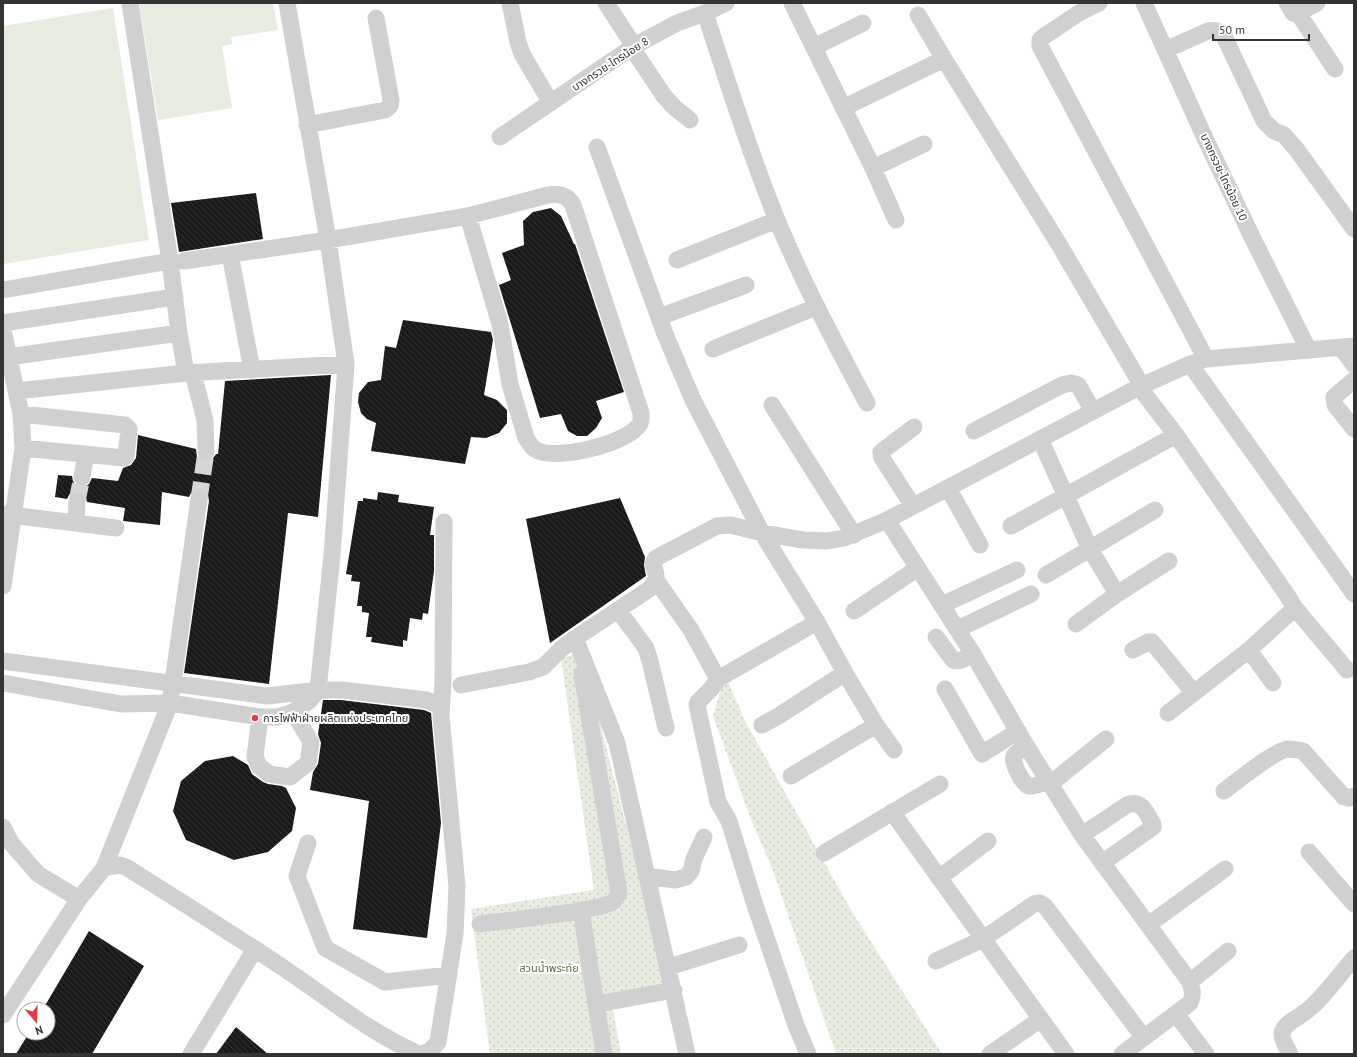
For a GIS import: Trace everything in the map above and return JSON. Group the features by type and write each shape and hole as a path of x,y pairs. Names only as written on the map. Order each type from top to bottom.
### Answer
{"street":[{"path":"130,3 177,261 175,298 179,333 205,420 206,452"},
{"path":"3,683 120,704 170,703 260,717 278,717 293,712 309,701 318,690 332,555 346,364 328,240 287,3"},
{"path":"510,3 522,54 551,103"},
{"path":"606,3 664,96 674,107 690,120"},
{"name":"บางกรวย-ไทรน้อย 8","path":"500,137 633,47 677,24 726,3"},
{"path":"792,3 873,168 896,220"},
{"path":"1099,3 1079,13 1043,37 1040,40 1040,46 1198,361 1354,594"},
{"name":"บางกรวย-ไทรน้อย 10","path":"1144,3 1243,219 1308,349"},
{"path":"1317,3 1292,8 1335,70"},
{"path":"705,13 752,154 777,220 816,307 867,403"},
{"path":"918,15 1060,246 1141,386 1295,608 1347,670"},
{"path":"307,125 385,110 390,106 391,100 376,18"},
{"path":"814,47 863,23"},
{"path":"1165,50 1208,31 1214,30 1221,32 1264,121 1274,131 1284,136 1297,150 1354,229"},
{"path":"843,108 944,58"},
{"path":"873,168 924,144"},
{"path":"597,147 659,317 693,400 762,533 817,622 876,725 894,750"},
{"path":"3,290 177,261 328,240 468,216 554,194 564,196 571,201 641,413 642,419 636,429 613,442 597,448 573,452 542,452 535,450 530,445 526,438 510,384 500,324 468,216"},
{"path":"677,260 777,220"},
{"path":"230,254 252,370"},
{"path":"659,317 746,284"},
{"path":"3,323 175,298"},
{"path":"713,349 816,307"},
{"path":"3,330 21,414 23,448 8,515 3,586"},
{"path":"8,357 179,333"},
{"path":"808,1054 796,1025 754,902 729,821 718,802 697,705 718,679 691,630 656,580 653,566 654,560 718,526 731,525 762,533 802,540 827,542 854,535 887,520 1141,386 1198,361 1308,349 1347,347 1354,365"},
{"path":"16,391 190,373 346,364"},
{"path":"1354,380 1334,397 1334,401 1335,405 1354,430"},
{"path":"974,431 1062,385 1071,383 1078,385 1093,411"},
{"path":"772,405 854,535"},
{"path":"21,414 125,425 129,428 125,457 23,448"},
{"path":"913,506 882,458 881,452 914,427"},
{"path":"1011,526 1176,435"},
{"path":"1040,439 1090,549 1117,594"},
{"path":"82,477 86,454"},
{"path":"948,488 980,545"},
{"path":"3,1015 79,898 104,868 170,703 199,499"},
{"path":"76,523 77,501"},
{"path":"1046,575 1155,510"},
{"path":"8,515 116,528"},
{"path":"887,520 958,629 1027,747 1082,835 1190,982 1193,991 1190,1003 1122,1054"},
{"path":"422,1054 430,1052 438,1042 455,934 457,886 441,716 443,680 444,522"},
{"path":"1076,624 1117,594 1169,561"},
{"path":"854,611 918,568"},
{"path":"942,605 1017,570"},
{"path":"461,685 529,672 543,667 577,643 618,610 648,590 656,580"},
{"path":"958,629 1031,594"},
{"path":"1168,713 1249,650 1295,608"},
{"path":"618,610 646,648 666,728"},
{"path":"725,675 817,622"},
{"path":"936,637 953,660 960,661 973,654"},
{"path":"1133,650 1148,642 1152,642 1194,693"},
{"path":"577,643 617,743 674,990 687,1054"},
{"path":"480,924 582,910 607,905 615,901 619,893 577,643"},
{"path":"1249,650 1274,683"},
{"path":"3,661 267,696 318,690 342,690 426,700 441,706"},
{"path":"762,725 780,715 845,672"},
{"path":"945,689 982,754 1018,732"},
{"path":"260,717 255,757 259,766 269,774 290,777 308,763 310,742 293,712"},
{"path":"791,776 876,725"},
{"path":"1049,782 1106,739"},
{"path":"1224,791 1274,754 1295,749 1303,752 1344,797 1349,798 1354,796"},
{"path":"824,853 940,784"},
{"path":"1082,835 1127,805 1137,803 1142,806 1153,824 1153,827 1102,863"},
{"path":"892,812 1066,1054"},
{"path":"3,827 11,843 38,874 79,898"},
{"path":"647,876 675,880 686,877 691,871 694,859 704,837"},
{"path":"939,878 988,841"},
{"path":"308,843 297,876 325,948 385,982 449,975"},
{"path":"1309,852 1354,904"},
{"path":"104,868 120,865 126,867 255,949 372,1029 399,1050 419,1054"},
{"path":"1148,925 1225,869"},
{"path":"936,962 983,939 1034,904 1040,903 1046,906 1144,1038"},
{"path":"582,910 604,1054"},
{"path":"668,967 739,945"},
{"path":"191,1054 255,949"},
{"path":"1190,982 1228,951"},
{"path":"1290,1054 1283,1039 1282,1034 1284,1029 1296,1017 1312,1006 1354,958"},
{"path":"597,1004 674,990"},
{"path":"1176,1014 1206,1054"},
{"path":"990,1054 1041,1019"}],"green space":[{"path":"139,3 273,3 278,30 231,37 232,44 222,46 232,108 158,120"},
{"path":"113,8 149,240 3,264 3,26"},
{"name":"สวนน้ำพระทัย","path":"582,653 668,988 611,999 621,1054 490,1054 471,909 594,890 561,658"},
{"path":"725,675 745,721 851,910 942,1054 836,1054 773,871 749,814 713,716"}],"building":[{"path":"256,193 263,239 179,252 171,203"},
{"path":"551,208 561,216 575,244 624,392 596,401 602,418 596,428 587,436 577,436 568,431 561,414 540,418 499,285 511,280 502,253 524,245 523,221 533,212"},
{"path":"403,320 491,332 493,340 484,395 497,400 507,410 507,423 499,433 486,438 471,437 465,464 371,451 376,423 367,419 361,413 358,402 359,393 368,382 381,380 385,346 396,348"},
{"path":"331,375 318,517 288,513 269,684 184,673 209,501 208,495 205,491 200,489 191,493 189,497 162,492 160,525 123,521 125,508 87,502 86,497 82,492 73,492 67,499 55,497 58,475 72,476 75,484 81,487 89,484 92,478 118,481 123,468 131,465 136,458 138,435 196,449 197,457 201,461 211,461 216,454 218,454 225,381"},
{"path":"378,492 399,495 398,502 434,507 430,535 434,535 434,571 428,614 423,613 422,620 410,618 407,641 403,640 403,647 371,642 372,637 366,637 369,613 362,612 362,606 357,606 360,582 351,581 352,575 346,574 358,501 363,501 363,498 377,500"},
{"path":"620,498 645,557 644,565 646,576 550,643 526,519"},
{"path":"323,700 341,700 424,710 431,713 441,823 427,938 353,929 369,801 310,790 313,772 318,764 321,743 318,734"},
{"path":"233,756 248,765 252,774 263,782 286,788 296,808 292,831 268,852 234,860 186,840 173,811 181,781 205,761"},
{"path":"89,931 144,966 92,1054 16,1054 24,1041 56,1041 56,1001 48,1001"},
{"path":"236,1027 268,1054 216,1054"}],"tunnel":[{"path":"199,499 206,452"},
{"path":"77,501 82,477"}],"place":[{"name":"การไฟฟ้าฝ่ายผลิตแห่งประเทศไทย","path":"255,718"}]}
